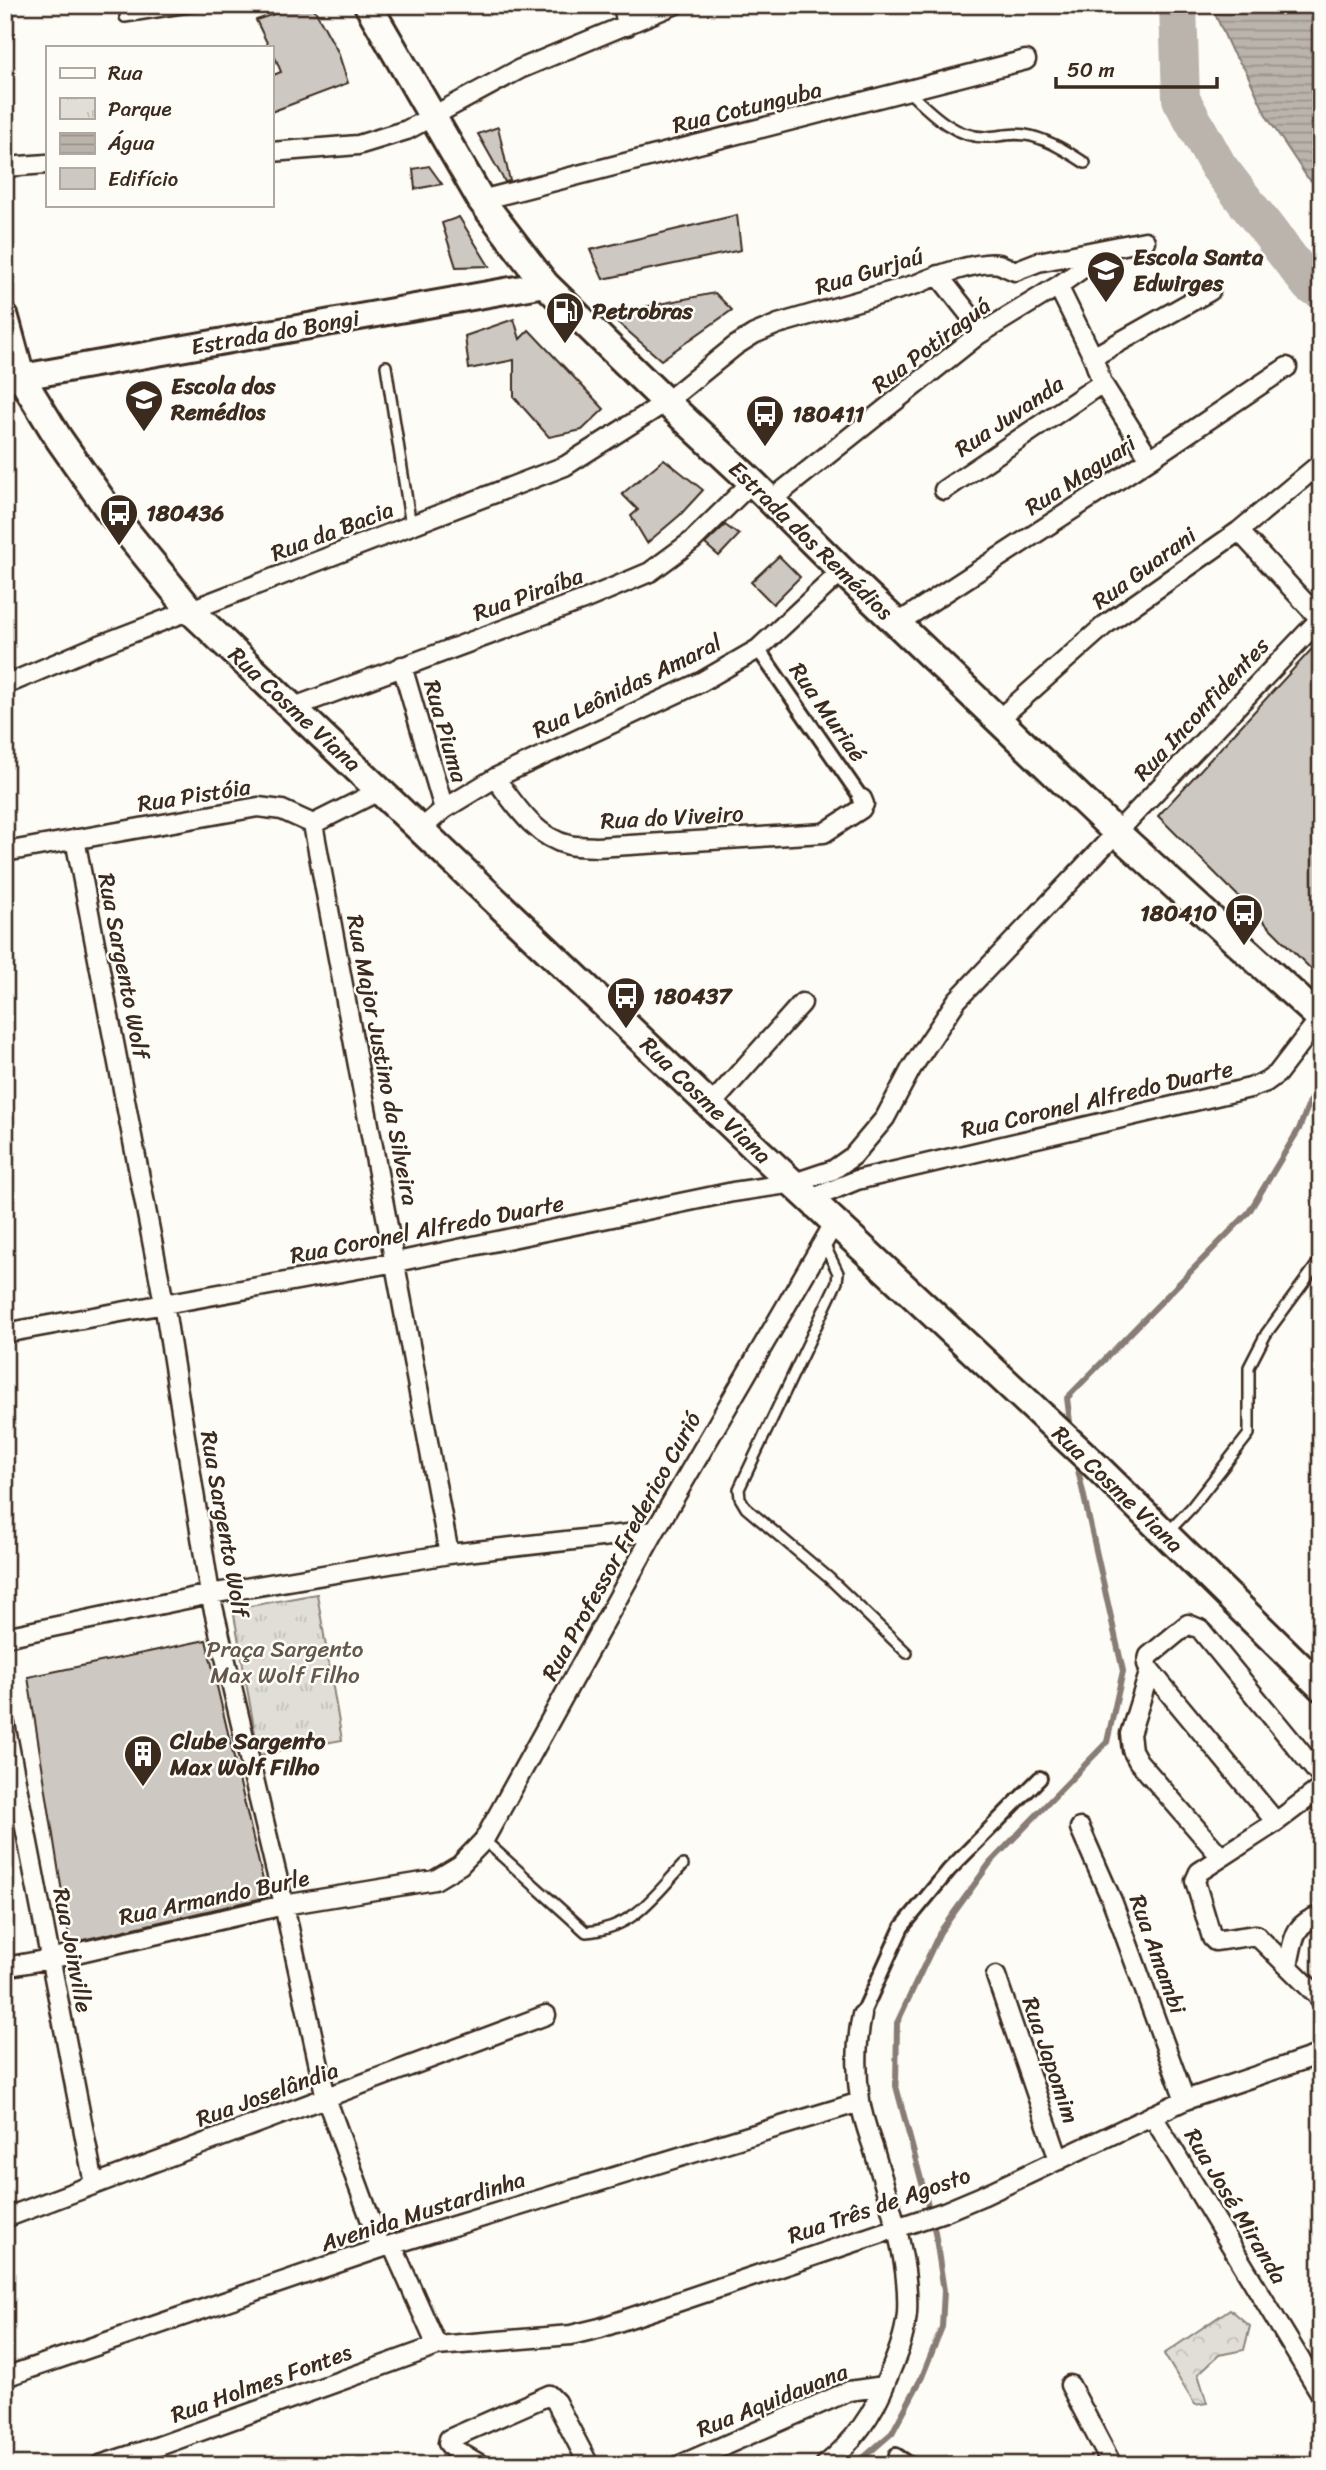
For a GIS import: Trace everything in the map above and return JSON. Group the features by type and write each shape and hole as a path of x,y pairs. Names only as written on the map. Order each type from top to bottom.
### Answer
{"main road":[{"name":"Estrada dos Remédios","path":"368,5 481,200 545,284 1117,833 1320,1019"},
{"name":"Estrada do Bongi","path":"13,378 545,284"},
{"name":"Rua Cosme Viana","path":"5,318 13,378 108,509 191,611 803,1191 829,1232 1060,1432 1321,1687"}],"street":[{"path":"622,5 627,26"},
{"path":"273,152 358,145 407,130 520,69 674,5"},
{"name":"Rua Cotunguba","path":"481,200 1026,60"},
{"path":"5,167 46,164"},
{"name":"Rua Gurjaú","path":"666,402 735,346 778,324 917,284 938,275 997,263 1015,271 1038,262 1145,241"},
{"name":"Rua Gurjaú","path":"1058,286 1109,250"},
{"path":"938,275 983,332"},
{"path":"1058,286 1093,357 1102,383 1150,459"},
{"name":"Rua Potiraguá","path":"771,500 983,332 1058,286"},
{"path":"1093,357 1210,291"},
{"name":"Rua Maguari","path":"898,623 1287,367"},
{"name":"Rua Juvanda","path":"944,490 1102,383"},
{"name":"Rua da Bacia","path":"7,678 191,611 565,466 666,402"},
{"name":"Rua Guarani","path":"999,719 1105,625 1239,531 1321,463"},
{"name":"Rua Piraíba","path":"294,707 586,599 650,572 692,541 752,482"},
{"path":"1239,531 1320,619"},
{"name":"Rua Leônidas Amaral","path":"421,829 444,809 495,778 701,682 758,649 842,571"},
{"name":"Rua Inconfidentes","path":"1117,833 1320,619"},
{"name":"Rua Muriaé","path":"758,649 862,799"},
{"name":"Rua Piuma","path":"402,666 444,809"},
{"name":"Rua do Viveiro","path":"495,778 528,822 551,838 569,846 824,833 861,809 864,804 862,799"},
{"path":"313,824 381,790"},
{"name":"Rua Pistóia","path":"5,852 258,807 282,810 313,824"},
{"name":"Rua Major Justino da Silveira","path":"313,824 449,1554"},
{"name":"Rua Coronel Alfredo Duarte","path":"803,1191 853,1156 885,1118 911,1069 957,1000 1117,833"},
{"name":"Rua Sargento Wolf","path":"75,839 164,1303 210,1594 284,1905 326,2098 386,2247 437,2346"},
{"path":"711,1105 802,1003"},
{"name":"Rua Coronel Alfredo Duarte","path":"5,1333 396,1262 733,1192 803,1191 1250,1088 1266,1082 1276,1074 1320,1019"},
{"name":"Rua Professor Frederico Curió","path":"435,1880 460,1865 484,1840 655,1531 829,1232"},
{"path":"5,1637 210,1594 449,1554 655,1531"},
{"path":"1276,1822 1150,1670 1147,1664 1149,1656 1188,1624 1200,1629 1321,1777"},
{"path":"1150,1670 1130,1734 1132,1749 1138,1761 1221,1857"},
{"name":"Rua Joinville","path":"5,1724 8,1760 94,2184"},
{"path":"825,2465 859,2433 884,2386 901,2344 907,2315 902,2224 860,2102 857,2040 862,2015 901,1927 949,1870 1040,1778"},
{"path":"1321,1788 1276,1822 1199,1872 1195,1881 1212,1938 1218,1942 1256,1935 1321,1999"},
{"name":"Rua Amambi","path":"1080,1828 1113,1903 1185,2100"},
{"name":"Rua Armando Burle","path":"5,1967 284,1905 435,1880"},
{"path":"1289,1965 1297,1930 1308,1919 1321,1915"},
{"name":"Rua Japomim","path":"996,1976 1059,2160"},
{"name":"Rua Joselândia","path":"5,2218 546,2015"},
{"name":"Rua Três de Agosto","path":"437,2346 571,2335 944,2212 1185,2100 1321,2054"},
{"name":"Avenida Mustardinha","path":"5,2377 386,2247 860,2102"},
{"name":"Rua José Miranda","path":"1152,2115 1321,2394"},
{"name":"Rua Holmes Fontes","path":"100,2465 437,2346"},
{"path":"1070,2385 1112,2465"},
{"name":"Rua Aquidauana","path":"680,2465 849,2391 884,2386"},
{"path":"481,2465 452,2448 448,2443 449,2439 549,2395 556,2402 589,2465"},
{"path":"895,2455 911,2465"}],"lane":[{"path":"125,17 201,5"},
{"path":"908,90 938,120 961,132 984,137 1013,134 1030,136 1049,142 1085,163"},
{"path":"386,366 411,526"},
{"path":"829,1232 838,1273 837,1282 739,1489 740,1498 746,1508 829,1578 907,1653"},
{"path":"1166,1534 1191,1508 1249,1434 1249,1367 1266,1334 1321,1259"},
{"path":"484,1840 586,1932 606,1930 632,1918 683,1866"}],"green space":[{"name":"Praça Sargento Max Wolf Filho","path":"317,1594 342,1740 259,1755 234,1615 244,1607"},
{"path":"1230,2309 1250,2326 1244,2350 1219,2355 1198,2374 1207,2403 1195,2405 1164,2354"}],"water":[{"path":"1211,5 1321,5 1321,189 1307,177 1267,117 1246,71 1232,52"}],"building":[{"path":"301,5 312,5 338,52 348,83 273,111 273,75 281,72 273,46 269,46 256,20"},
{"path":"498,127 510,181 505,182 478,134"},
{"path":"429,166 442,184 415,189 413,169"},
{"path":"737,215 741,250 603,279 590,250"},
{"path":"459,217 489,266 456,267 442,223"},
{"path":"715,293 732,310 661,360 615,320 644,307"},
{"path":"514,319 520,339 529,330 604,409 582,430 549,437 514,397 514,360 469,369 465,336"},
{"path":"664,459 703,490 680,515 647,543 631,516 638,510 622,494"},
{"path":"725,525 739,535 719,556 705,544"},
{"path":"779,556 800,577 773,604 751,582"},
{"path":"1321,639 1321,979 1158,816"},
{"name":"Clube Sargento Max Wolf Filho","path":"206,1640 267,1897 70,1943 28,1677"}],"waterway":[{"path":"1178,5 1181,99 1218,166 1310,285 1321,290"},
{"path":"1071,1430 1067,1398 1249,1212 1299,1129 1321,1073"},
{"path":"855,2465 892,2433 922,2377 942,2327 944,2291 935,2232 896,2086 897,2023 940,1932 990,1863 1107,1742 1123,1671 1076,1461"}],"place":[{"name":"Escola Santa Edwirges","path":"1106,304"},
{"name":"Petrobras","path":"565,345"},
{"name":"Escola dos Remédios","path":"144,433"},
{"name":"180411","path":"765,448"},
{"name":"180436","path":"119,547"},
{"name":"180410","path":"1244,947"},
{"name":"180437","path":"626,1030"},
{"name":"Clube Sargento Max Wolf Filho","path":"143,1788"}]}
